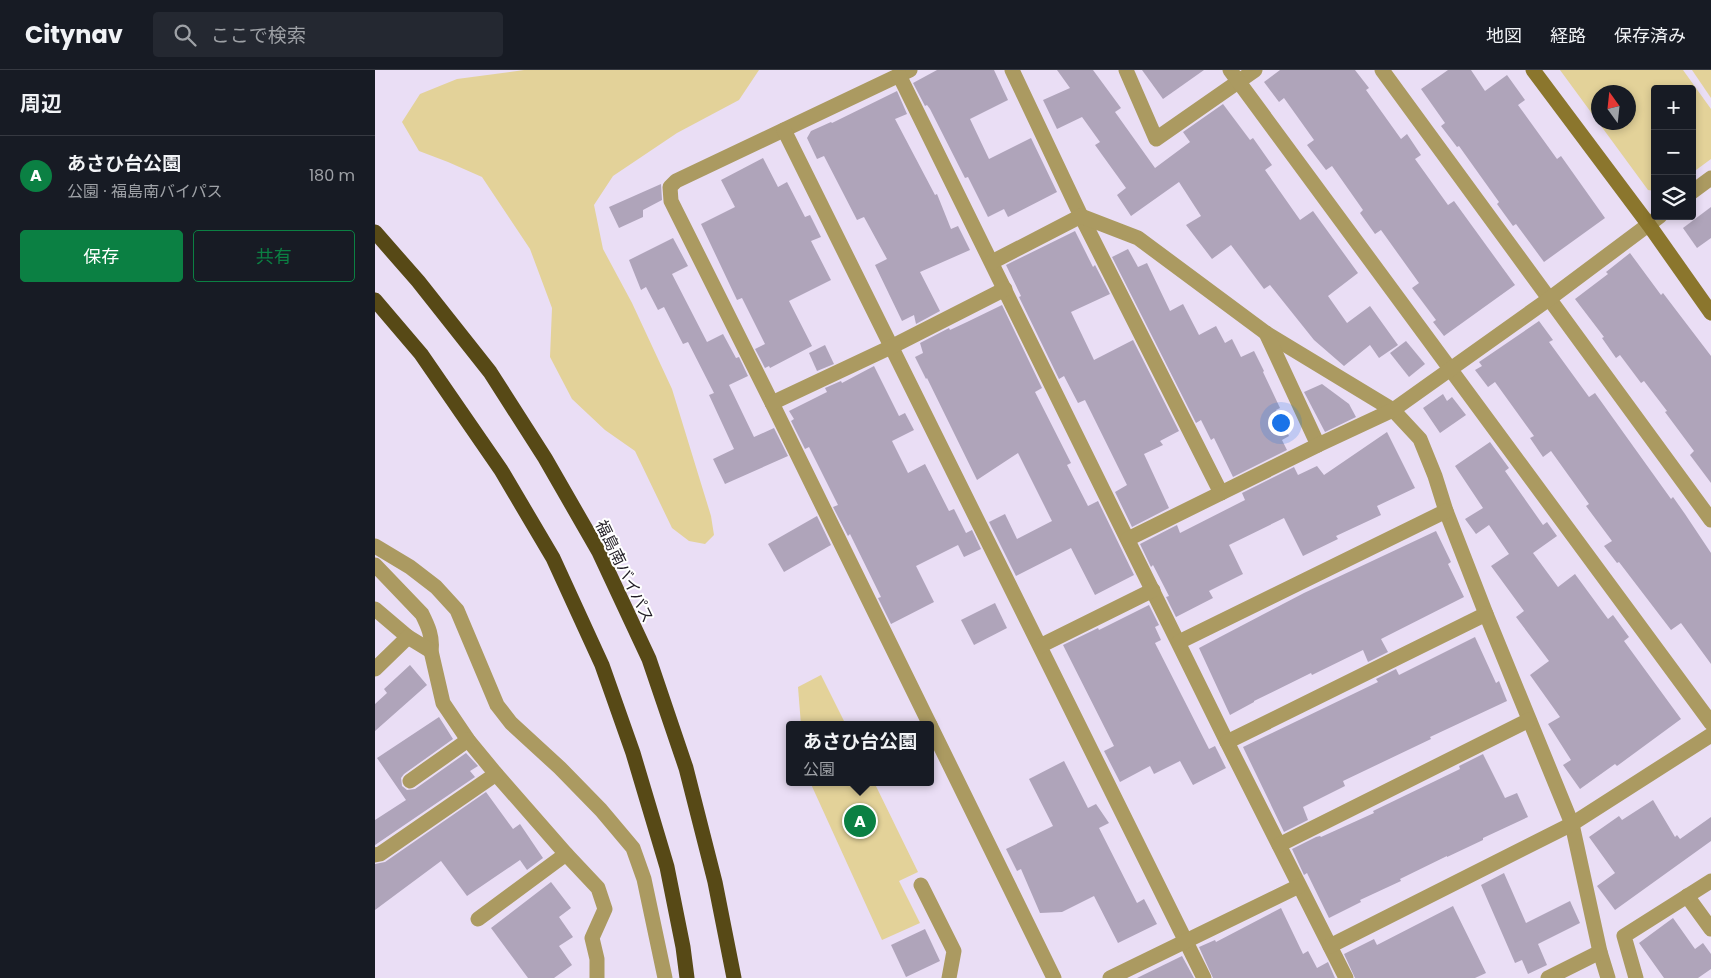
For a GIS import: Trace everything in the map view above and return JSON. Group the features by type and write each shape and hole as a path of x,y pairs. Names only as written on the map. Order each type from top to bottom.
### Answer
{"highway":[{"name":"福島南バイパス","path":"375,232 418,281 490,372 545,458 599,552 649,660 686,768 715,882 734,978"},
{"path":"375,300 421,354 501,470 553,558 602,665 633,753 667,867 683,947 687,978"}],"street":[{"path":"1011,70 1081,216 1221,493"},
{"path":"1125,70 1156,139 1235,76 1255,70"},
{"path":"1382,70 1711,520"},
{"path":"1533,70 1651,216"},
{"path":"928,721 671,201 670,187 676,181 904,73 1005,289 1227,742 1346,978"},
{"path":"1235,76 1711,723"},
{"path":"784,130 1204,978"},
{"path":"1696,189 1711,178"},
{"path":"992,262 1081,216 1138,238 1266,333 1393,410 1420,439 1435,476 1445,511 1572,824 1600,952 1608,978"},
{"path":"1129,539 1318,444 1393,410 1549,299 1654,220 1711,313"},
{"path":"772,403 891,347 1005,289"},
{"path":"1266,333 1318,444"},
{"path":"1179,642 1445,511"},
{"path":"375,546 423,577 457,610 497,705 511,723 560,768 601,810 633,848 644,879 665,978"},
{"path":"375,565 422,614 431,635 431,651 443,703 468,740 566,854 598,888 605,908 592,938 597,959 597,978"},
{"path":"1040,646 1153,590"},
{"path":"375,610 408,637 431,651"},
{"path":"1227,742 1486,614"},
{"path":"375,669 408,637"},
{"path":"1279,845 1529,720"},
{"path":"934,733 1054,978"},
{"path":"1330,946 1572,824 1711,735"},
{"path":"410,781 468,740"},
{"path":"375,855 380,854 496,774"},
{"path":"478,919 566,854"},
{"path":"1636,978 1625,936 1711,881"},
{"path":"921,885 954,951 949,978"},
{"path":"1111,978 1299,886"},
{"path":"1687,896 1711,929"},
{"path":"1548,978 1600,952"}],"shaded area":[{"path":"524,70 759,70 739,100 677,133 613,176 594,205 603,249 632,303 672,389 711,516 714,535 705,544 689,541 672,528 635,451 605,430 572,399 550,357 552,308 530,249 482,177 419,151 402,122 420,94 457,79"},
{"path":"1560,70 1683,70 1694,85 1651,85 1651,190 1648,190 1604,130 1636,130 1636,85 1591,85 1591,112"},
{"path":"1692,70 1711,70 1711,98"},
{"path":"1696,88 1711,109 1711,159 1696,170"},
{"path":"821,675 844,721 801,721 798,687"},
{"path":"812,786 876,786 918,872 899,881 920,923 882,940"}],"building":[{"path":"937,70 994,70 1008,100 970,119 989,159 1031,138 1057,192 1008,217 1004,209 988,217 968,177 965,178 930,109 927,105 925,106 913,83"},
{"path":"1057,70 1093,70 1121,108 1115,112 1155,168 1190,142 1183,132 1223,104 1250,140 1253,138 1272,165 1265,170 1300,220 1313,211 1358,273 1328,296 1347,323 1370,306 1398,345 1379,358 1370,345 1344,366 1314,340 1270,285 1264,289 1231,245 1212,259 1186,225 1201,216 1179,182 1131,216 1117,195 1126,188 1095,145 1100,142 1082,117 1057,129 1043,100 1070,88"},
{"path":"1142,70 1204,70 1163,99"},
{"path":"1280,70 1355,70 1369,88 1366,90 1401,139 1407,134 1421,155 1415,159 1448,205 1454,201 1515,285 1444,336 1433,322 1436,320 1412,288 1419,283 1381,230 1375,234 1360,213 1363,210 1332,166 1326,170 1307,145 1314,140 1284,98 1279,102 1264,82"},
{"path":"1448,70 1471,70 1485,91 1507,75 1525,100 1518,105 1557,159 1561,156 1605,218 1544,262 1516,224 1513,226 1497,204 1499,202 1459,146 1457,147 1441,126 1445,123 1421,89"},
{"path":"897,91 907,114 895,119 935,195 937,194 951,229 958,226 970,250 920,272 940,311 916,324 914,315 902,321 875,265 887,259 864,217 857,220 824,156 817,159 807,138 811,131 832,123"},
{"path":"763,158 778,187 787,182 805,217 810,215 821,237 811,241 831,280 789,301 812,346 770,368 769,366 765,368 755,349 765,344 742,298 737,300 701,224 735,207 721,180"},
{"path":"661,184 662,200 643,210 643,217 619,228 609,207"},
{"path":"1711,207 1711,238 1697,248 1683,228"},
{"path":"1075,231 1093,267 1095,265 1110,294 1071,312 1094,360 1133,340 1179,431 1160,441 1163,445 1144,454 1169,508 1132,527 1115,492 1127,485 1085,400 1078,403 1064,376 1059,379 1019,297 1021,296 1006,265"},
{"path":"673,238 688,266 672,274 707,342 723,334 736,358 739,357 748,376 729,385 754,437 774,428 788,456 725,484 713,459 734,449 709,395 714,393 688,342 683,344 664,307 658,310 646,287 641,290 629,260"},
{"path":"1128,249 1138,267 1147,263 1170,311 1183,304 1199,335 1216,326 1225,343 1232,339 1241,357 1254,351 1280,408 1276,410 1289,436 1282,440 1287,450 1233,477 1214,438 1211,440 1201,420 1196,423 1112,257"},
{"path":"1630,253 1661,295 1663,293 1711,356 1711,483 1690,455 1694,451 1665,412 1667,411 1644,381 1641,383 1620,355 1616,358 1602,338 1604,337 1575,299 1608,274 1606,272"},
{"path":"1002,305 1042,388 1035,392 1071,463 1067,465 1088,506 1098,501 1134,575 1095,595 1071,548 1016,576 989,522 1005,514 1017,539 1052,521 1018,453 977,480 915,357 923,353 920,343"},
{"path":"1539,321 1553,340 1549,342 1589,397 1595,393 1671,499 1673,497 1711,553 1711,664 1681,623 1671,630 1619,562 1617,563 1604,546 1612,541 1586,506 1589,504 1551,451 1543,457 1530,438 1534,436 1495,382 1488,387 1475,370 1482,366 1479,362"},
{"path":"1406,341 1425,364 1409,377 1390,353"},
{"path":"825,345 834,364 817,371 809,353"},
{"path":"874,366 899,416 905,413 914,430 892,441 908,473 925,464 949,511 954,509 966,533 972,530 981,549 964,557 958,545 916,566 934,602 891,624 878,598 881,597 850,534 848,536 833,507 838,505 809,447 805,449 791,421 794,419 789,411 827,392 825,388 841,381 842,383"},
{"path":"1322,384 1349,404 1356,417 1325,432 1304,392"},
{"path":"1443,394 1447,401 1452,397 1466,415 1440,433 1423,408"},
{"path":"1387,432 1415,488 1377,506 1381,515 1336,536 1338,539 1303,556 1284,518 1229,545 1243,574 1209,591 1213,598 1176,617 1166,597 1169,596 1153,565 1151,567 1140,544 1177,525 1180,533 1245,500 1242,493 1294,467 1298,475 1317,466 1324,475"},
{"path":"1490,442 1509,468 1505,471 1543,525 1547,522 1557,536 1533,553 1558,587 1575,574 1608,619 1613,615 1629,637 1624,641 1681,719 1617,766 1615,764 1580,789 1563,765 1571,760 1548,724 1560,717 1530,675 1549,661 1516,617 1524,611 1491,566 1509,554 1489,525 1476,534 1465,519 1483,508 1455,466"},
{"path":"817,516 831,545 784,572 768,544"},
{"path":"1436,531 1451,562 1448,564 1464,597 1381,639 1388,652 1368,662 1363,650 1312,675 1311,673 1230,715 1199,648 1304,593"},
{"path":"995,603 1007,628 974,645 961,620"},
{"path":"1149,605 1159,625 1155,627 1161,640 1155,643 1209,749 1215,746 1226,768 1193,785 1180,761 1154,774 1150,766 1120,782 1104,751 1114,746 1063,645 1098,628 1099,630"},
{"path":"1475,637 1496,683 1499,681 1507,701 1343,781 1345,786 1303,807 1308,820 1284,832 1243,747 1378,682 1376,679 1396,669 1399,675"},
{"path":"410,665 427,685 375,731 375,704 387,693 384,689"},
{"path":"439,717 453,739 404,774 401,778 402,786 407,790 415,789 466,753 478,766 470,771 475,777 375,845 375,820 406,800 377,758"},
{"path":"1483,754 1505,798 1517,793 1528,817 1400,879 1401,881 1360,900 1361,902 1329,918 1307,873 1304,875 1292,849 1374,813 1373,811 1460,769 1459,766"},
{"path":"1064,761 1088,808 1096,804 1109,823 1099,828 1137,903 1144,899 1157,924 1118,943 1094,896 1062,912 1040,913 1021,869 1017,871 1006,849 1053,826 1029,779"},
{"path":"486,792 513,829 520,824 543,858 527,870 520,860 467,896 441,861 375,910 375,864 385,862"},
{"path":"1653,800 1675,837 1677,835 1680,839 1711,817 1711,841 1615,910 1597,886 1615,873 1589,837 1619,816 1622,820"},
{"path":"1504,873 1526,923 1570,901 1580,923 1538,944 1547,965 1528,974 1522,960 1515,963 1481,885"},
{"path":"551,882 571,908 559,917 573,937 559,946 572,965 554,978 528,978 491,928"},
{"path":"1453,906 1486,973 1475,978 1355,978 1344,954 1374,939 1377,945"},
{"path":"1281,908 1303,954 1308,951 1317,968 1328,962 1335,978 1213,978 1199,947 1215,940 1216,942"},
{"path":"1673,918 1695,949 1703,943 1711,954 1711,969 1698,978 1664,978 1639,943"},
{"path":"925,929 940,961 906,977 891,945"},
{"path":"1182,956 1194,978 1137,978"}],"place":[{"name":"あさひ台公園","path":"860,821"}]}
